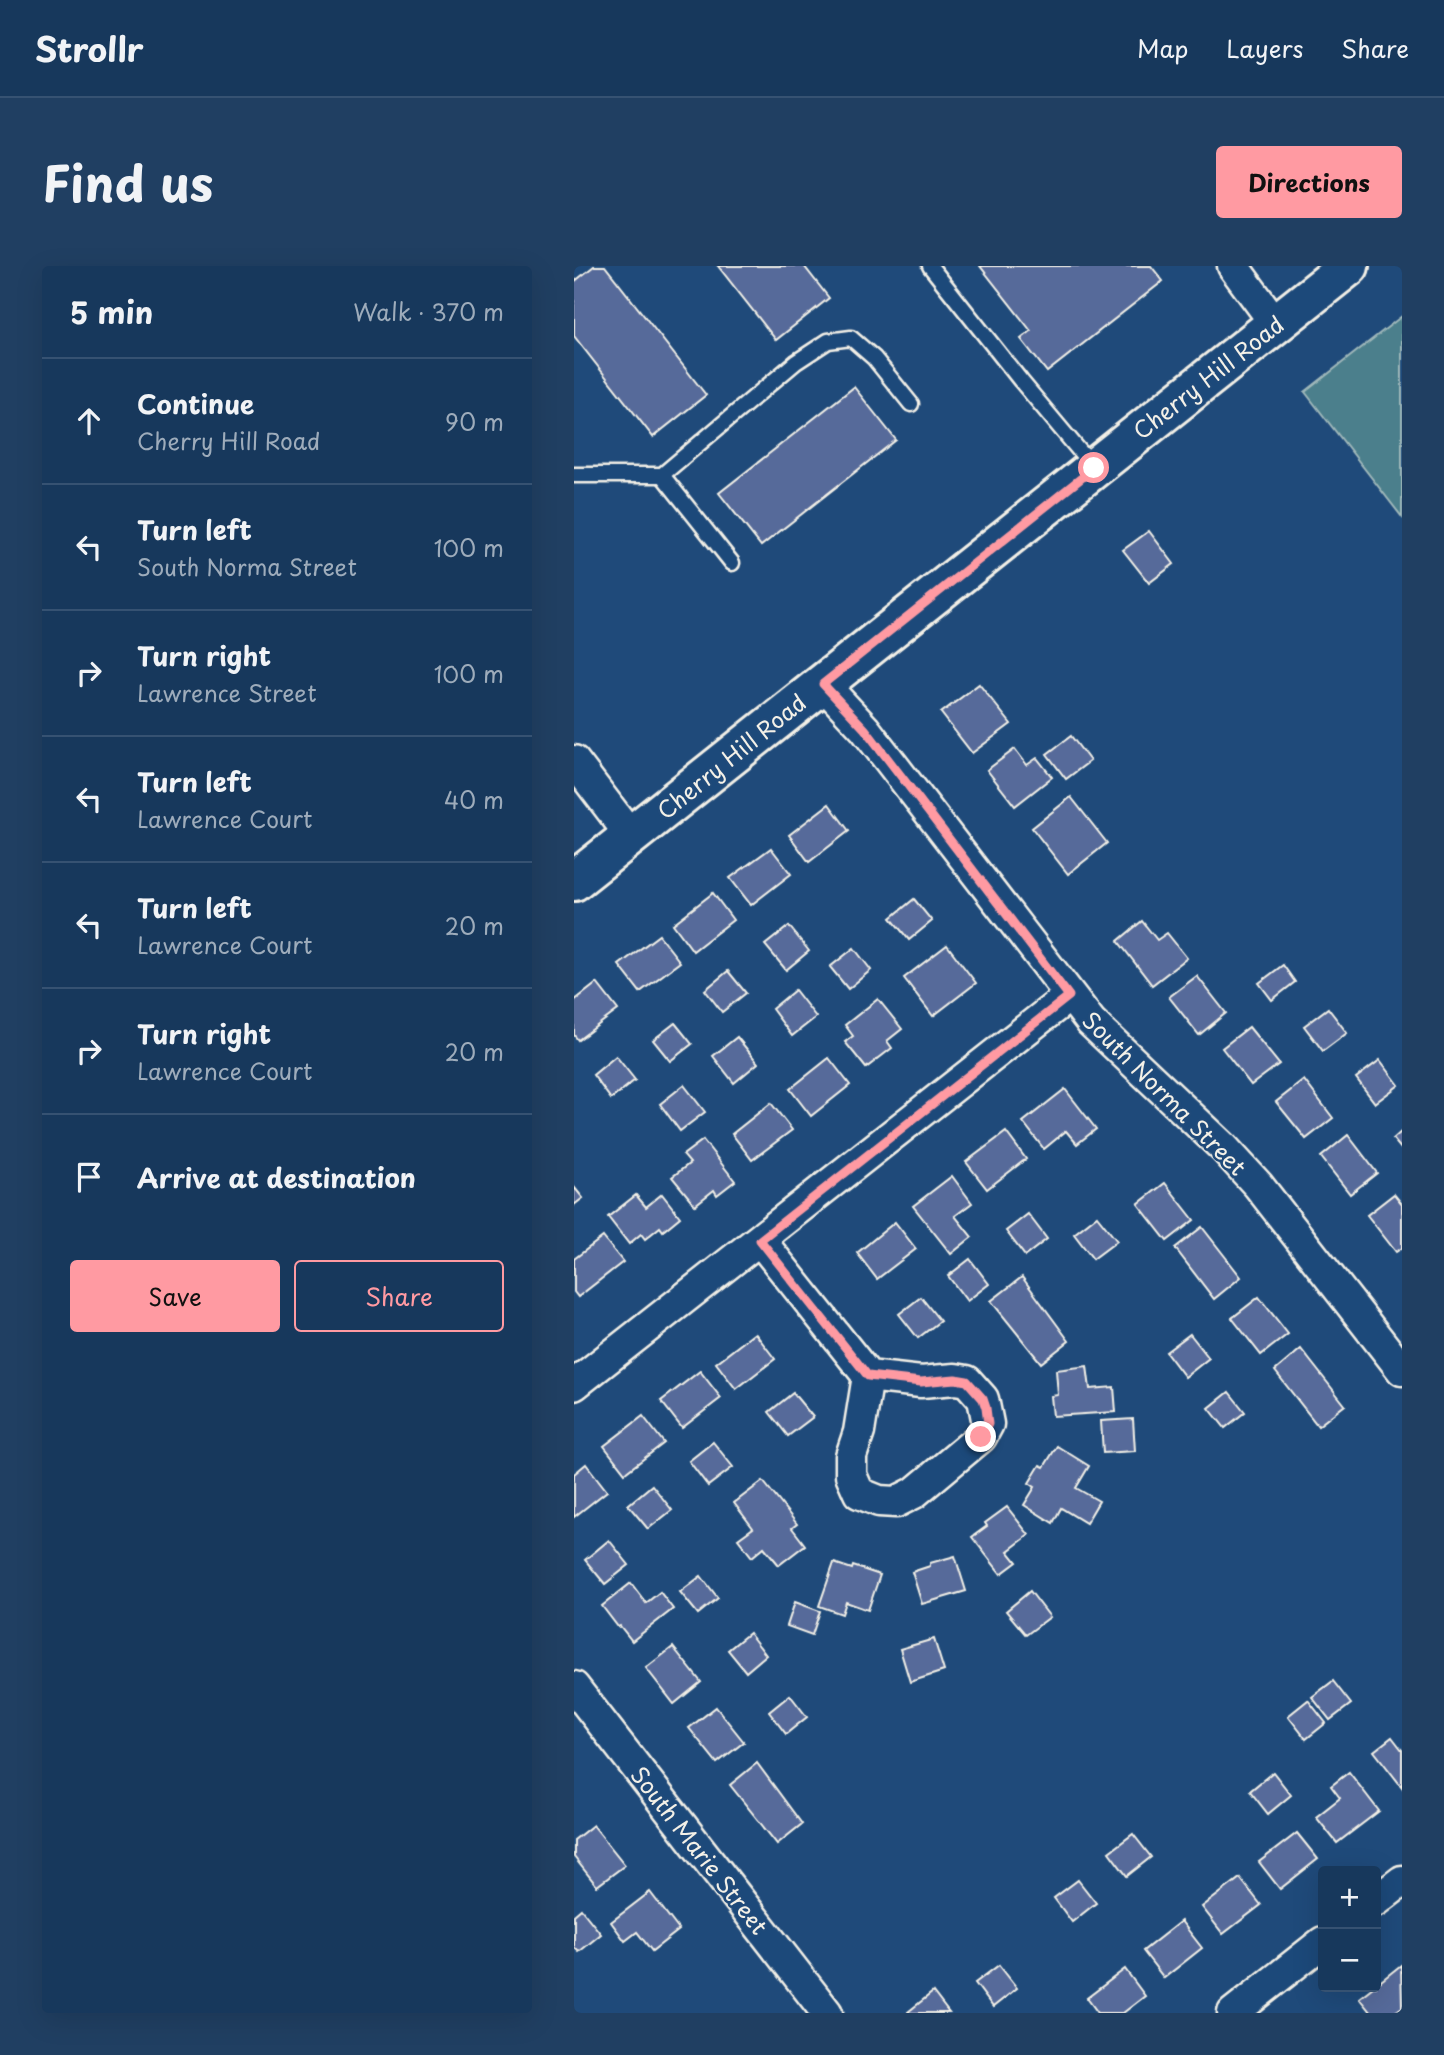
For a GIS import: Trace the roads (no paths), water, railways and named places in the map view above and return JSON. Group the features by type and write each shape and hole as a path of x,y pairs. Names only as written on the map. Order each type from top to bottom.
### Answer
{"main road":[{"name":"Cherry Hill Road","path":"574,880 1349,266"}],"street":[{"path":"1233,266 1275,323"},
{"name":"South Norma Street","path":"823,684 865,729 1069,996 1091,1022 1224,1148 1258,1185 1402,1370"},
{"path":"574,761 631,836"},
{"path":"574,1385 1069,996"},
{"path":"760,1240 868,1376 921,1382 955,1379 967,1381 983,1399 988,1424 981,1437 914,1493 896,1502 879,1501 859,1493 850,1475 851,1456 859,1433 868,1376"},
{"name":"South Marie Street","path":"574,1687 827,2013"},
{"path":"1381,1897 1402,1881"},
{"path":"1233,2013 1318,1946"}],"lane":[{"path":"930,266 1094,468"},
{"path":"574,475 662,475 796,362 828,341 851,338 874,358 911,404"},
{"path":"662,475 732,563"}]}
